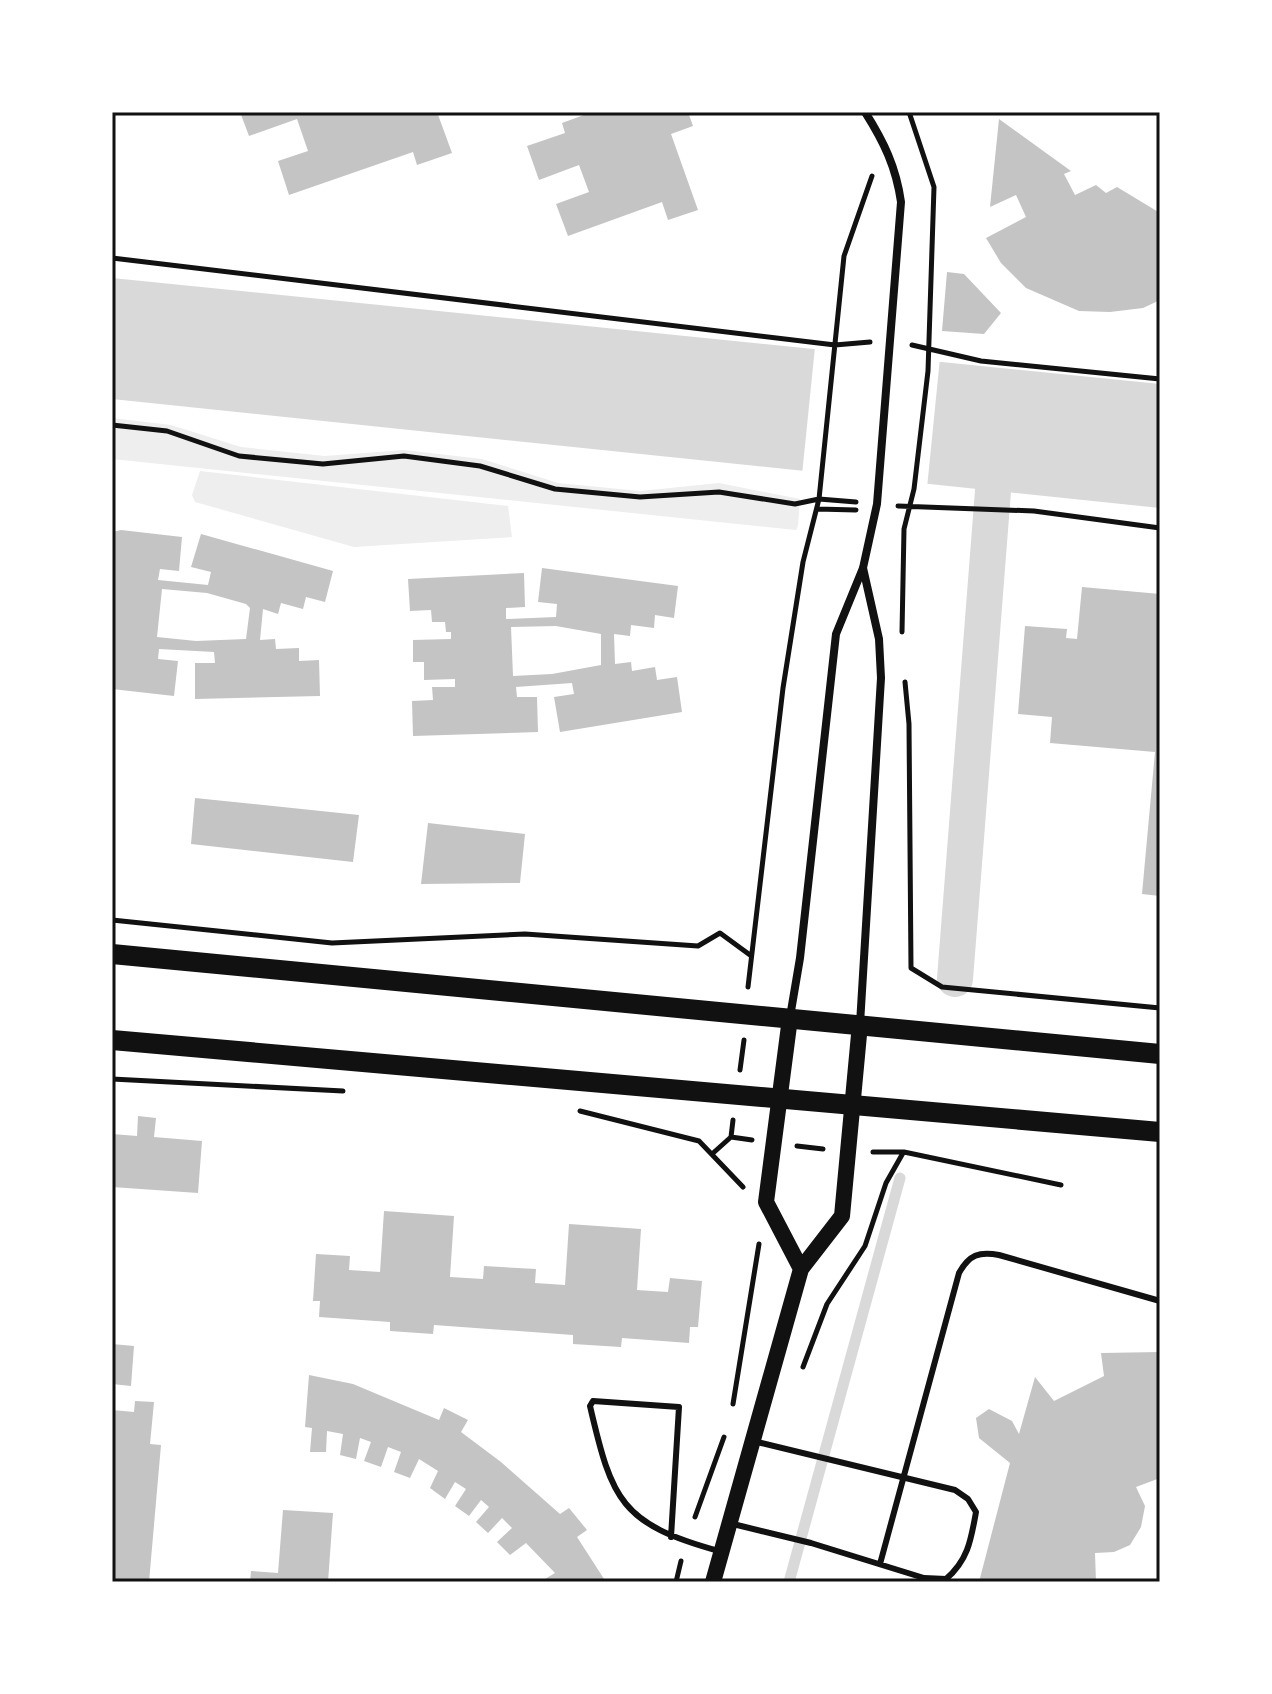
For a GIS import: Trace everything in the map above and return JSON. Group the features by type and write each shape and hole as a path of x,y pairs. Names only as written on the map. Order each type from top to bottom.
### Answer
{"main road":[{"path":"112,954 1160,1054"},
{"path":"790,1018 766,1202 801,1269"},
{"path":"713,1582 801,1269 842,1216 860,1024"},
{"path":"112,1040 778,1101 1160,1132"}],"street":[{"path":"790,1018 800,958 836,634 863,568 877,504 901,202 897,174 886,145 865,112"},
{"path":"860,1024 881,678 879,639 863,568"}],"lane":[{"path":"880,1564 959,1273 966,1260 985,1252 1160,1301"},
{"path":"671,1537 679,1407 593,1401 590,1406 604,1468 616,1494 633,1514 671,1537 721,1552"},
{"path":"729,1523 811,1543 924,1578 946,1579 964,1563 976,1512 968,1499 955,1490 753,1441"}],"path":[{"path":"903,636 904,529 914,489 930,348 934,187 909,112"},
{"path":"112,920 332,943 525,934 698,946 720,933 751,955 783,688 803,562 819,499 844,256 872,175 869,164"},
{"path":"112,258 835,347 889,341 981,361 1160,379"},
{"path":"112,425 167,431 239,456 323,464 404,456 480,466 555,489 640,497 719,492 795,504 819,499 909,507 1034,511 1160,528"},
{"path":"905,680 909,724 911,968 942,987 1160,1008"},
{"path":"112,1079 353,1092"},
{"path":"576,1111 699,1141 736,1176 750,1199"},
{"path":"712,1154 731,1137"},
{"path":"800,1375 827,1304 865,1246 886,1183 904,1152 1061,1185"},
{"path":"731,1417 759,1231"},
{"path":"686,1542 726,1431"}],"shaded area":[{"path":"112,278 1160,384 1160,508 112,399"},
{"path":"112,418 171,425 241,447 325,456 404,450 482,459 558,483 640,491 719,483 800,499 798,526 796,530 112,459"},
{"path":"200,471 508,506 512,537 354,547 195,502 192,495"}],"pier":[{"path":"815,347 940,358 927,488 802,475"}],"building":[{"path":"240,112 437,112 452,153 417,165 413,152 289,195 278,161 308,151 297,119 249,136"},
{"path":"592,112 688,112 693,126 671,134 698,210 668,220 662,202 568,236 556,204 589,192 579,165 539,180 527,146 565,133 562,123"},
{"path":"999,119 1071,171 1064,174 1075,195 1096,185 1106,193 1117,187 1160,213 1160,300 1143,308 1110,312 1079,311 1026,288 1001,263 986,238 1026,217 1016,195 990,207"},
{"path":"947,272 964,274 1001,313 984,334 942,331"},
{"path":"121,530 182,537 179,571 160,569 158,580 208,585 211,572 191,567 201,534 333,571 325,602 306,597 303,609 281,603 278,614 263,609 260,640 275,639 276,649 299,648 299,661 319,660 320,696 195,699 195,663 215,663 214,652 159,649 158,659 178,661 174,696 112,689 112,532","holes":["162,589 207,593 246,604 250,608 246,639 196,641 157,637"]},
{"path":"542,568 678,586 674,618 655,615 654,628 631,625 630,636 614,634 615,664 631,662 632,671 655,667 657,680 677,677 682,712 560,732 554,697 574,694 572,683 516,687 517,697 537,697 538,732 413,736 412,701 433,700 432,687 455,687 455,679 424,680 424,662 413,662 413,640 451,639 451,632 446,632 445,622 432,622 431,610 410,611 408,579 524,573 525,607 506,608 506,619 556,617 557,604 538,602","holes":["556,626 601,634 601,665 552,674 513,676 511,627"]},
{"path":"1082,587 1160,594 1160,896 1142,894 1155,752 1050,743 1052,717 1018,714 1025,626 1067,629 1066,638 1077,639"},
{"path":"195,798 359,815 353,862 191,844"},
{"path":"428,823 525,834 520,883 421,884"},
{"path":"138,1116 156,1118 154,1137 202,1141 198,1193 112,1187 112,1134 137,1136"},
{"path":"384,1211 454,1216 450,1277 483,1279 484,1266 536,1269 535,1283 565,1285 569,1224 641,1229 637,1290 668,1292 670,1278 702,1281 698,1327 690,1327 689,1343 622,1338 621,1347 573,1344 573,1335 434,1325 433,1334 390,1331 390,1322 319,1317 320,1301 313,1301 316,1254 350,1256 349,1270 380,1272"},
{"path":"112,1344 134,1346 131,1386 112,1384"},
{"path":"1160,1352 1160,1478 1136,1487 1145,1506 1141,1527 1130,1545 1114,1552 1095,1553 1096,1582 979,1582 1010,1463 979,1438 976,1418 989,1409 1012,1421 1019,1434 1035,1377 1054,1401 1104,1376 1101,1353"},
{"path":"309,1375 353,1384 439,1420 444,1408 468,1420 461,1432 501,1462 560,1514 569,1508 587,1530 577,1537 606,1582 540,1582 555,1573 526,1543 510,1555 497,1542 512,1528 502,1518 488,1533 476,1522 489,1507 481,1500 469,1516 455,1506 466,1489 455,1482 445,1499 430,1488 438,1471 419,1459 410,1478 394,1472 401,1452 388,1447 381,1467 364,1461 371,1442 360,1438 356,1459 340,1455 343,1434 327,1431 326,1452 310,1452 312,1428 305,1427"},
{"path":"135,1401 154,1402 150,1444 161,1445 149,1582 112,1582 112,1410 134,1412"},
{"path":"283,1510 333,1513 328,1582 250,1582 251,1571 278,1573"}],"waterway":[{"path":"955,979 993,491"},
{"path":"789,1582 900,1178"}]}
